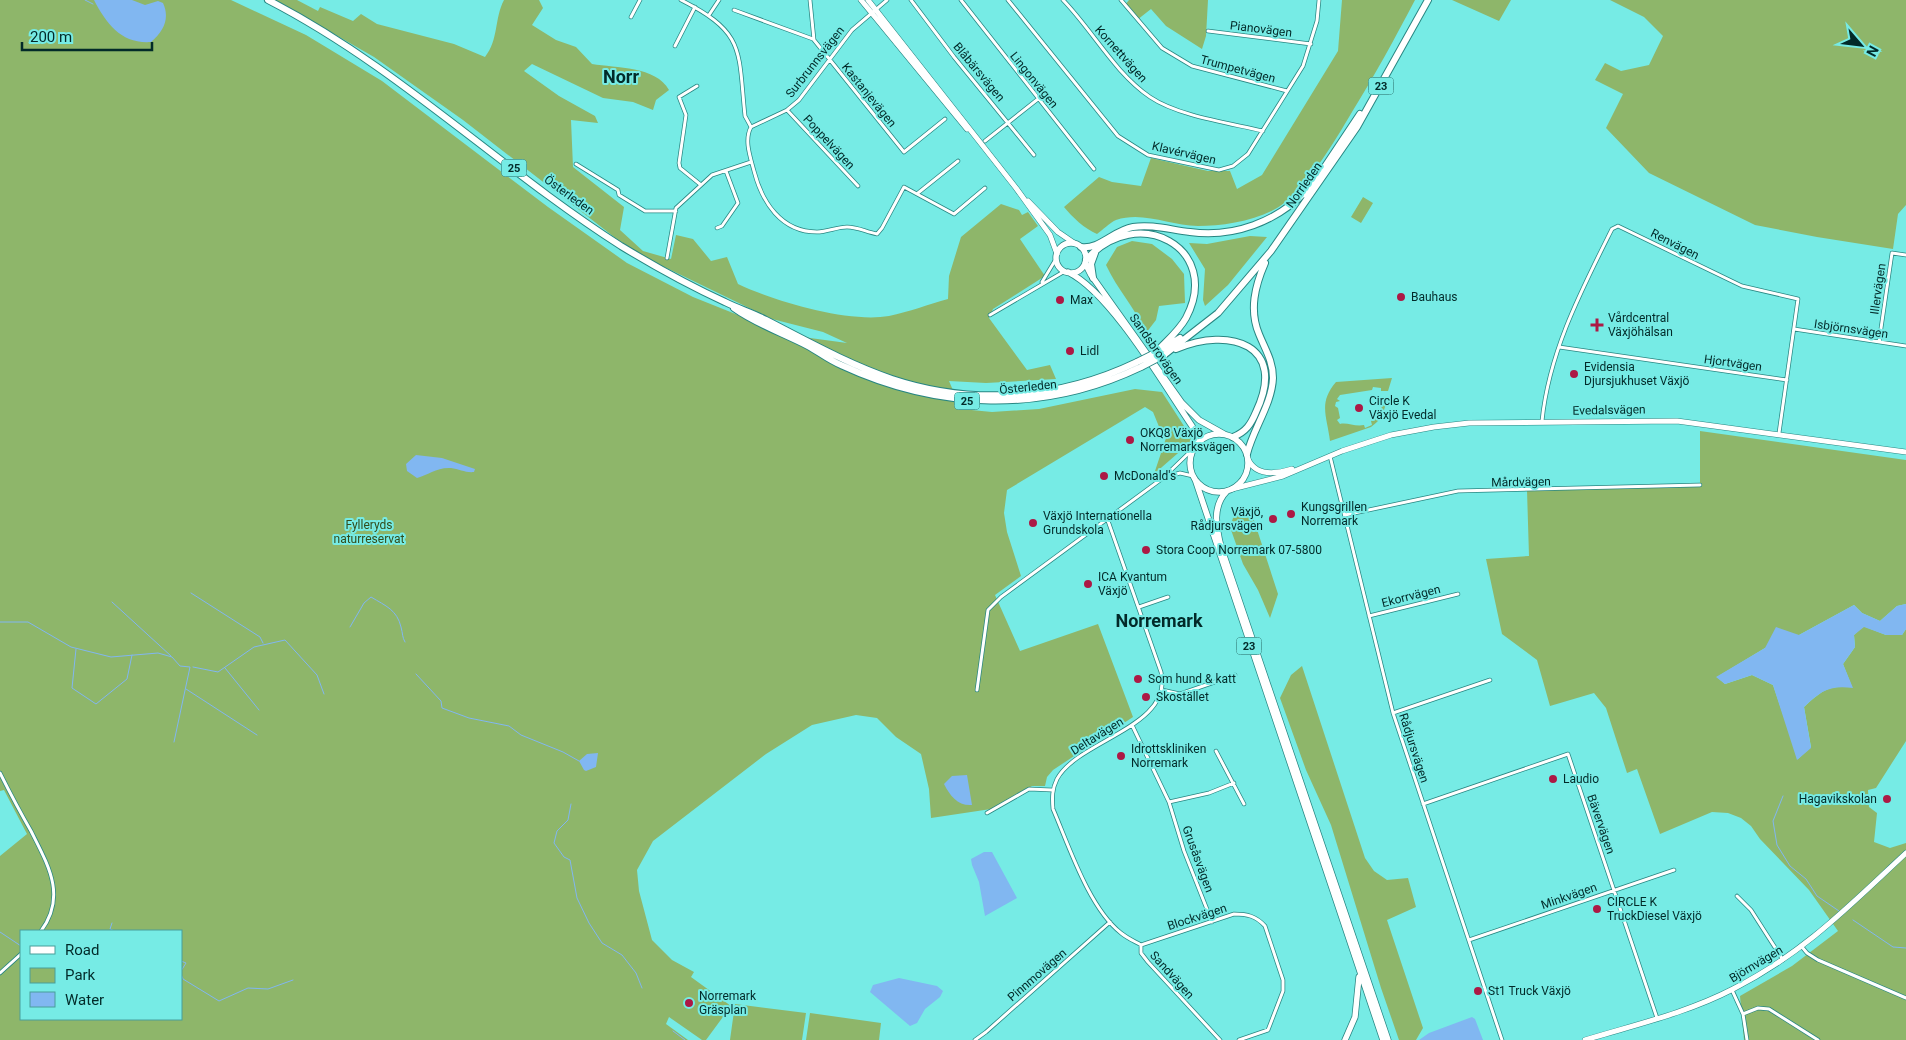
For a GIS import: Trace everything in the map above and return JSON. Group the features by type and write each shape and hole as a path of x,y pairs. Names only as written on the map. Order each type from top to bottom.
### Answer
{"highway":[{"name":"Österleden","path":"262,0 306,22"},
{"name":"Österleden","path":"268,0 399,81 621,246 838,364 891,385 943,398 986,402 1041,398 1091,388 1160,353"},
{"name":"Norrleden","path":"1160,353 1190,331 1229,296 1268,249 1318,178 1371,95 1423,0"},
{"name":"Norrleden","path":"1160,353 1218,313 1271,251 1357,127 1428,0"},
{"name":"23","path":"1081,247 1092,247 1118,231 1133,227 1148,226 1204,234 1238,230 1267,220 1280,212 1304,193 1318,178"},
{"path":"1085,262 1096,250 1125,235 1142,232 1166,239 1180,250 1187,260 1194,286 1191,304 1181,325 1160,353"},
{"path":"1093,278 1091,264 1096,250"},
{"name":"23","path":"1248,457 1272,385 1270,360 1256,328 1253,303 1257,284 1271,251"},
{"path":"1160,353 1214,338 1236,342 1255,352 1265,369 1264,393 1249,426 1234,437"}],"main road":[{"path":"1057,256 1063,245 1074,243 1081,247 1085,262 1078,270 1067,272"},
{"name":"23","path":"1057,256 1058,265 1067,272"},
{"name":"Sandsbrovägen","path":"1085,262 1093,278 1182,403 1199,420 1224,434"},
{"name":"Sandsbrovägen","path":"1067,272 1091,287 1136,344 1192,426 1195,434 1194,447"},
{"path":"1194,447 1211,434 1224,434 1234,437 1242,444 1248,457"},
{"name":"23","path":"1194,447 1190,465 1194,478 1383,1040"},
{"name":"23","path":"1248,457 1244,478 1220,498 1217,508 1221,547 1388,1040"},
{"path":"1194,478 1202,487 1212,491 1230,490"},
{"path":"1345,1040 1357,1008 1359,970"}],"street":[{"path":"631,17 640,0"},
{"path":"681,0 709,15 725,29 735,42 745,116 751,126 746,135 751,162 765,200 778,217 786,223 808,231 819,232 848,227 876,234 882,228 904,187 954,214 985,188"},
{"path":"709,15 720,0"},
{"path":"734,10 814,40 810,0"},
{"path":"861,0 873,11 960,123 977,139 1050,235 1057,256 1040,285"},
{"path":"868,0 873,11"},
{"name":"Surbrunnsvägen","path":"751,126 787,110 830,61 852,30 887,0"},
{"name":"Blåbärsvägen","path":"911,0 954,57 1034,155"},
{"name":"Lingonvägen","path":"961,0 1094,170"},
{"name":"Klavérvägen","path":"1008,0 1118,136 1148,155 1219,170 1233,166 1248,154 1303,66 1312,44 1319,0"},
{"name":"Kornettvägen","path":"1063,0 1121,70 1150,97 1165,105 1194,114 1263,131"},
{"name":"Trumpetvägen","path":"1122,0 1162,48 1192,66 1288,91"},
{"path":"675,46 695,7"},
{"name":"Pianovägen","path":"1208,30 1312,44"},
{"name":"Kastanjevägen","path":"814,40 904,152 945,119"},
{"path":"697,86 680,97 686,115 678,163 680,168 700,185"},
{"path":"985,141 1038,99"},
{"name":"Poppelvägen","path":"787,110 858,186"},
{"path":"917,194 958,160"},
{"path":"667,258 676,210 712,175 751,162"},
{"path":"576,164 618,190 619,196 645,211 676,210"},
{"path":"717,228 722,226 738,203 726,171"},
{"path":"1016,188 1058,232 1074,243"},
{"name":"Renvägen","path":"1542,422 1546,394 1559,346 1578,297 1612,230 1618,226 1742,286 1798,299 1779,433"},
{"name":"Illervägen","path":"1879,342 1892,252 1906,254"},
{"path":"990,314 1040,285 1067,272"},
{"name":"Isbjörnsvägen","path":"1794,329 1906,346"},
{"name":"Hjortvägen","path":"1559,346 1787,380"},
{"name":"Evedalsvägen","path":"1248,457 1253,468 1265,473 1289,470 1391,435 1434,426 1469,423 1677,420 1906,452"},
{"path":"977,690 988,610 1001,597 1163,478 1194,447"},
{"name":"Rådjursvägen","path":"1330,456 1393,713 1502,1040"},
{"name":"Evedalsvägen","path":"1230,490 1283,476 1316,461"},
{"path":"1163,478 1180,474 1194,478"},
{"name":"Mårdvägen","path":"1345,516 1458,491 1700,485"},
{"path":"1107,518 1162,673 1162,690 1182,694 1235,674"},
{"name":"Ekorrvägen","path":"1369,616 1458,594"},
{"path":"1139,607 1168,597"},
{"path":"1393,713 1490,680"},
{"name":"Deltavägen","path":"1052,790 1058,777 1067,766 1132,725 1153,707 1162,690"},
{"name":"Grusåsvägen","path":"1132,725 1168,802 1184,851 1212,922"},
{"path":"1216,751 1244,804"},
{"name":"Bävervägen","path":"1423,804 1568,754 1657,1018"},
{"path":"0,773 48,863 54,880 54,906 42,930"},
{"path":"1168,802 1209,793 1234,783"},
{"path":"987,813 1029,789 1052,790"},
{"name":"Sandvägen","path":"1052,790 1052,809 1089,891 1110,922 1121,933 1141,945 1141,953 1148,962 1220,1040"},
{"name":"Björnvägen","path":"1585,1040 1657,1018 1732,990 1803,949 1842,915 1906,853"},
{"name":"Minkvägen","path":"1469,940 1674,870"},
{"path":"1738,896 1751,910 1783,960"},
{"name":"Blockvägen","path":"1141,945 1234,914 1246,914 1259,919 1265,926 1283,980 1283,991 1268,1030 1239,1040"},
{"name":"Pinnmovägen","path":"975,1040 1110,922"},
{"path":"1803,949 1818,960 1906,998"},
{"path":"0,973 20,955"},
{"path":"1732,990 1743,1014 1747,1040"},
{"path":"1743,1014 1764,1007 1818,1040"}],"green space":[{"name":"Fylleryds naturreservat","path":"0,0 231,0 306,35 382,81 548,207 627,263 693,297 753,321 810,338 847,343 823,332 772,319 650,260 618,240 463,120 374,57 275,0 297,0 318,11 320,7 353,21 361,14 377,24 454,44 485,57 495,36 504,0 539,0 543,8 532,25 556,40 576,47 592,64 645,72 663,82 669,90 656,100 653,110 633,102 603,98 532,64 524,71 559,96 595,116 598,123 571,120 573,167 624,207 620,230 643,251 671,259 676,235 693,239 711,261 727,257 738,284 754,291 792,304 833,314 872,317 889,316 948,299 949,276 961,237 1001,204 1019,210 1022,215 1028,212 1038,226 1020,239 1045,276 993,309 989,318 1027,370 1050,365 1056,379 986,383 949,381 961,409 992,412 1039,409 1135,389 1162,392 1193,440 1154,474 1167,435 1162,434 1153,412 1145,407 1007,490 1004,513 1007,532 1021,576 995,595 1020,651 1098,624 1133,717 1053,770 1047,777 1045,786 1032,786 991,809 931,818 929,789 921,754 896,737 877,718 856,715 812,725 766,754 653,841 637,870 639,891 652,940 672,960 694,972 691,977 731,1006 706,1040 702,1040 669,1017 666,1024 688,1040 0,1040 0,856 27,834 4,790 0,791"},
{"path":"1129,0 1208,0 1206,36 1202,49 1166,26 1151,9 1137,20 1125,5"},
{"path":"1342,0 1415,0 1377,70 1330,148 1304,183 1284,203 1254,218 1219,225 1198,226 1137,217 1113,221 1097,234 1079,222 1064,207 1099,177 1112,182 1141,186 1151,158 1208,171 1230,171 1237,189 1262,175 1338,51"},
{"path":"1452,0 1511,0 1499,21"},
{"path":"1610,0 1906,0 1906,205 1898,214 1893,249 1755,225 1649,173 1606,128 1623,94 1595,80 1605,63 1621,71 1649,65 1663,36 1644,17"},
{"path":"1363,197 1373,203 1361,223 1351,217"},
{"path":"1250,236 1267,237 1228,285 1205,306 1203,300 1205,269 1189,243 1207,244"},
{"path":"1132,241 1152,244 1172,259 1184,274 1185,303 1159,306 1156,320 1146,333 1106,265 1117,247"},
{"path":"1392,378 1388,391 1381,391 1381,388 1373,387 1372,390 1340,395 1337,399 1340,401 1336,402 1335,406 1338,408 1340,418 1337,420 1340,424 1364,425 1365,428 1372,425 1371,421 1379,412 1382,413 1381,400 1386,402 1382,416 1371,427 1330,441 1325,403 1330,390 1336,382"},
{"path":"1700,431 1906,460 1906,604 1897,606 1880,621 1862,613 1854,605 1799,635 1765,648 1717,677 1725,684 1752,675 1773,685 1798,759 1811,747 1804,707 1826,690 1837,687 1852,687 1843,664 1855,647 1854,635 1863,626 1886,635 1902,635 1906,629 1906,741 1876,788 1868,790 1869,807 1877,813 1874,842 1890,848 1906,843 1906,1040 1744,1040 1740,996 1792,966 1838,931 1809,890 1760,839 1751,826 1741,818 1728,813 1712,812 1660,834 1637,769 1627,773 1606,708 1594,693 1550,706 1537,660 1502,634 1486,559 1529,556 1527,490 1700,485"},
{"path":"1250,508 1278,594 1270,618 1258,590 1243,564 1230,527 1234,515"},
{"path":"1302,666 1365,858 1374,871 1387,880 1408,878 1416,907 1387,920 1423,1028 1416,1040 1399,1040 1331,825 1306,770 1280,698 1291,675"},
{"name":"Norremark Gräsplan","path":"735,1004 806,1013 802,1040 730,1040"},
{"path":"810,1013 881,1023 879,1040 806,1040"}],"water":[{"path":"94,0 132,0 145,5 158,1 163,3 166,19 162,29 151,42 132,40 116,31 110,25"},
{"path":"416,455 442,458 475,469 474,472 471,472 451,468 441,469 417,478 407,471 406,464"},
{"path":"1906,604 1906,629 1902,635 1886,635 1864,627 1854,635 1855,647 1843,664 1853,688 1831,688 1815,697 1804,707 1811,748 1797,760 1773,685 1752,675 1725,684 1716,677 1765,648 1776,627 1799,635 1854,605 1862,613 1880,621 1897,606"},
{"path":"598,753 596,767 584,770 579,761 587,754"},
{"path":"967,775 972,805 963,804 955,799 944,784 952,776"},
{"path":"984,852 992,852 1017,898 985,916 979,882 971,859"},
{"path":"899,978 937,986 943,991 940,997 925,1009 917,1023 910,1026 870,992 873,985"},
{"path":"1472,1017 1475,1019 1483,1040 1419,1040 1429,1033"}],"waterway":[{"path":"85,0 93,4"},
{"path":"191,593 260,637 263,643"},
{"path":"350,627 364,603 371,597 394,612 402,629 405,642"},
{"path":"112,602 171,656"},
{"path":"0,622 28,622 71,647 111,657 158,653 172,657 180,666 190,667 174,742"},
{"path":"193,667 218,672 254,647 285,640 317,675 324,694"},
{"path":"76,649 72,688 96,704 127,679 132,655"},
{"path":"225,668 259,710"},
{"path":"416,674 441,701 442,708 469,718 509,726 521,735 563,752 579,761"},
{"path":"186,689 257,735"},
{"path":"1783,796 1773,821 1777,845 1790,866 1806,879 1817,896 1839,911"},
{"path":"571,804 568,820 557,831 554,843 564,857 570,860 577,898 589,923 602,943 622,955 636,973 642,988"},
{"path":"1853,920 1893,947 1906,948"},
{"path":"112,923 110,929 112,930"},
{"path":"0,932 20,945"},
{"path":"182,961 186,963 182,969"},
{"path":"182,976 183,979 219,1001 248,988 268,989 293,980"},
{"path":"673,1031 685,1040"}],"place":[{"name":"Bauhaus","path":"1401,297"},
{"name":"Max","path":"1060,300"},
{"name":"Vårdcentral Växjöhälsan","path":"1597,325"},
{"name":"Lidl","path":"1070,351"},
{"name":"Evidensia Djursjukhuset Växjö","path":"1574,374"},
{"name":"Circle K Växjö Evedal","path":"1359,408"},
{"name":"OKQ8 Växjö Norremarksvägen","path":"1130,440"},
{"name":"McDonald's","path":"1104,476"},
{"name":"Kungsgrillen Norremark","path":"1291,514"},
{"name":"Växjö, Rådjursvägen","path":"1273,519"},
{"name":"Växjö Internationella Grundskola","path":"1033,523"},
{"name":"Stora Coop Norremark 07-5800","path":"1146,550"},
{"name":"ICA Kvantum Växjö","path":"1088,584"},
{"name":"Som hund & katt","path":"1138,679"},
{"name":"Skostället","path":"1146,697"},
{"name":"Idrottskliniken Norremark","path":"1121,756"},
{"name":"Laudio","path":"1553,779"},
{"name":"Hagavikskolan","path":"1887,799"},
{"name":"CIRCLE K TruckDiesel Växjö","path":"1597,909"},
{"name":"St1 Truck Växjö","path":"1478,991"},
{"name":"Norremark Gräsplan","path":"689,1003"}],"district":[{"name":"Norr","path":"621,76"},
{"name":"Norremark","path":"1159,620"}]}
